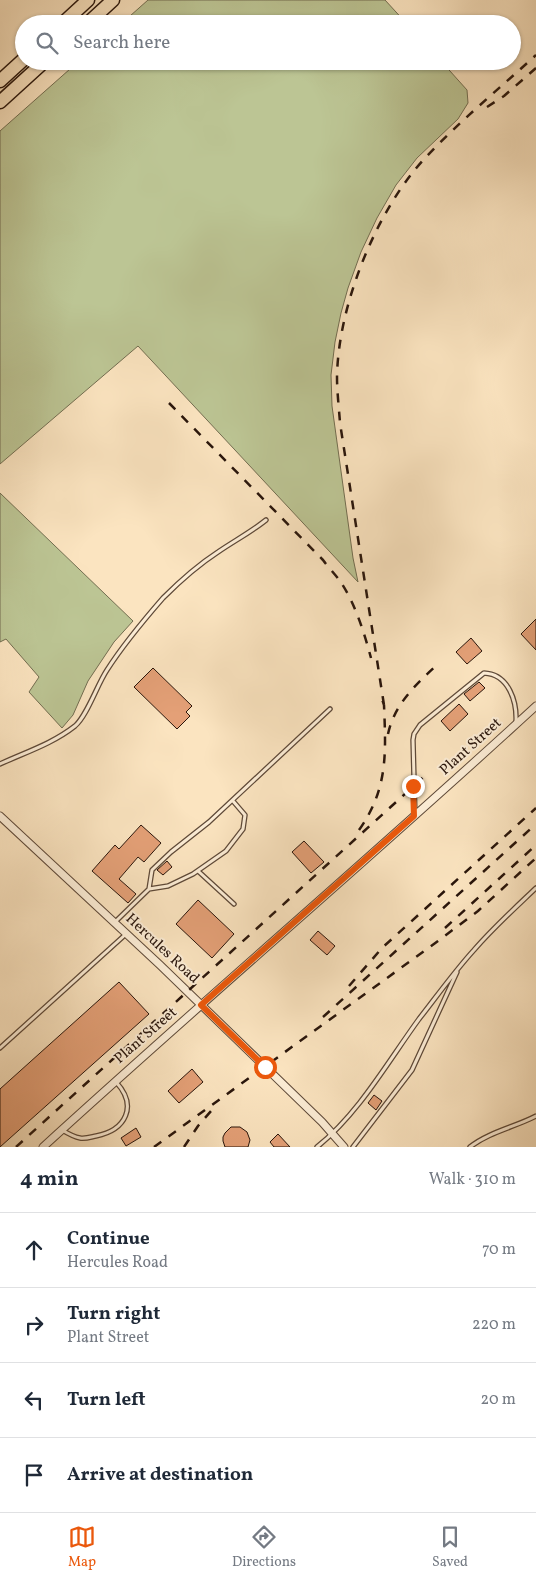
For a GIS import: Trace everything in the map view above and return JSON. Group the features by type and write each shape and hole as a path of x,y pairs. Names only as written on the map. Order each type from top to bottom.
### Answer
{"highway":[{"path":"72,15 88,0"},
{"path":"97,15 113,0"},
{"path":"0,81 15,67"},
{"path":"0,102 35,70"}],"street":[{"name":"Plant Street","path":"43,1147 536,706"},
{"name":"Hercules Road","path":"0,816 201,1005 333,1133 344,1147"}],"lane":[{"path":"0,764 37,749 77,725 106,672 120,651 163,598 199,565 266,520"},
{"path":"414,816 413,740 414,734 420,725 484,673 497,675 510,690 515,707 516,724"},
{"path":"149,889 152,870 171,852 210,822 330,708"},
{"path":"114,922 149,889 168,886 198,871 226,851 243,829 245,815 232,801"},
{"path":"198,871 234,904"},
{"path":"316,1147 333,1133 366,1094 460,966 498,923 536,888"},
{"path":"0,1048 126,934"},
{"path":"353,1147 412,1070 448,988 460,966"},
{"path":"61,1130 83,1139 101,1135 119,1125 126,1116 128,1104 115,1081"},
{"path":"470,1147 486,1137 536,1116"}],"green space":[{"path":"148,0 385,0 399,15 131,15"},
{"path":"69,70 449,70 467,90 468,103 458,119 417,158 396,185 377,218 361,252 341,313 331,375 332,406 358,582 138,346 0,464 0,131"},
{"path":"0,493 133,621 114,642 88,681 73,715 62,728 29,692 39,677 6,639 0,642"}],"building":[{"path":"536,619 536,650 521,634"},
{"path":"471,638 482,651 467,664 456,652"},
{"path":"153,668 192,706 186,712 190,716 177,729 134,687"},
{"path":"479,682 485,688 470,701 464,694"},
{"path":"459,704 468,714 450,731 441,721"},
{"path":"141,825 161,843 144,862 138,857 119,879 136,894 128,903 92,871 115,845 119,849"},
{"path":"304,841 324,862 311,873 292,852"},
{"path":"167,861 172,867 163,875 157,870"},
{"path":"198,900 234,934 212,958 176,924"},
{"path":"318,931 335,946 327,955 310,940"},
{"path":"119,982 149,1014 0,1147 0,1089"},
{"path":"192,1069 203,1082 179,1103 168,1091"},
{"path":"374,1095 382,1101 376,1110 368,1103"},
{"path":"231,1127 240,1127 247,1132 250,1140 248,1147 225,1147 223,1137"},
{"path":"136,1128 141,1137 126,1146 121,1138"},
{"path":"278,1134 290,1147 274,1147 270,1142"}],"railway":[{"path":"521,68 536,55"},
{"path":"487,107 504,96 536,68"},
{"path":"384,705 340,423 337,377 344,319 364,259 377,230 392,202 409,177 453,130 519,70"},
{"path":"169,403 323,560 338,578 355,608 371,658"},
{"path":"388,734 391,723 401,704 414,687 438,664"},
{"path":"359,830 375,800 383,771 385,739 384,705 382,699"},
{"path":"16,1147 427,774"},
{"path":"349,986 382,948 536,808"},
{"path":"323,1017 536,824"},
{"path":"445,928 536,845"},
{"path":"154,1147 478,911 536,858"},
{"path":"184,1147 211,1111"}],"route":[{"path":"265,1067 201,1005 414,816 413,786"}]}
